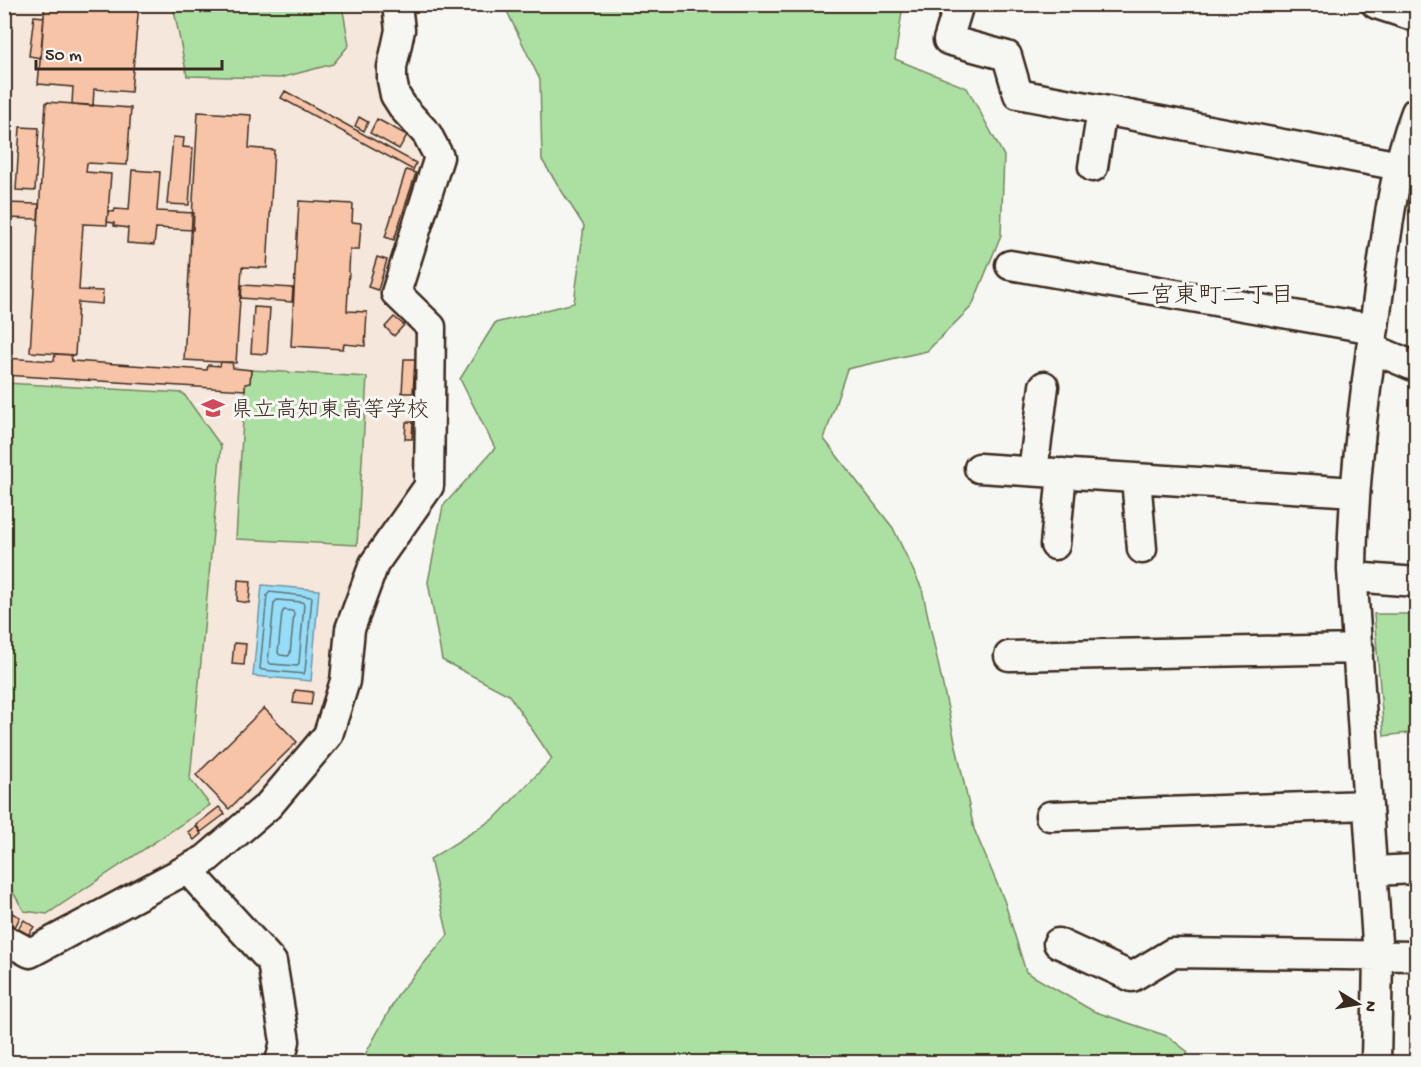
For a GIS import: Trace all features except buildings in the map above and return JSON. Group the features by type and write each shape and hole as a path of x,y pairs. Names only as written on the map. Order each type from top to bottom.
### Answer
{"street":[{"path":"4,939 30,953 206,859 269,805 328,735 345,681 350,629 374,564 429,486 431,327 396,293 439,157 427,134 404,109 395,95 392,68 400,30 397,4"},
{"path":"959,4 948,40 1007,56 1018,94 1102,110 1403,184"},
{"path":"1376,4 1416,17"},
{"path":"1092,167 1102,110"},
{"path":"1376,1062 1378,957 1353,577 1352,516 1372,338 1416,112"},
{"path":"1010,265 1372,338 1416,367"},
{"path":"1033,471 1044,386"},
{"path":"980,468 1355,492"},
{"path":"1055,545 1062,473"},
{"path":"1136,478 1142,549"},
{"path":"1353,577 1416,582"},
{"path":"1010,657 1359,649"},
{"path":"1050,816 1368,805"},
{"path":"187,869 272,962 285,1041 280,1062"},
{"path":"1373,872 1416,869"},
{"path":"1058,943 1132,977 1172,953 1416,956"}],"shaded area":[{"name":"県立高知東高等学校","path":"5,5 388,5 389,36 426,149 385,298 423,331 420,485 335,678 319,731 279,781 202,849 25,943 5,931"}],"green space":[{"path":"173,5 342,5 349,45 333,64 280,78 187,76"},
{"path":"504,5 903,5 895,59 967,88 1004,156 1001,235 972,306 927,351 847,369 824,439 893,528 922,589 974,829 1004,900 1026,972 1093,1011 1167,1036 1188,1052 1182,1062 361,1062 399,993 448,935 430,859 495,818 552,759 509,695 442,660 428,582 443,506 495,448 460,379 495,323 574,303 584,226 542,160 540,80"},
{"path":"251,370 367,377 357,545 236,539 245,384 250,383"},
{"path":"5,383 183,393 221,446 190,779 210,805 47,914 24,911 5,879"},
{"path":"1374,614 1416,614 1416,732 1384,736"}],"water":[{"path":"262,585 319,590 311,681 253,676"}],"place":[{"name":"県立高知東高等学校","path":"213,408"}],"district":[{"name":"一宮東町二丁目","path":"1210,294"}]}
